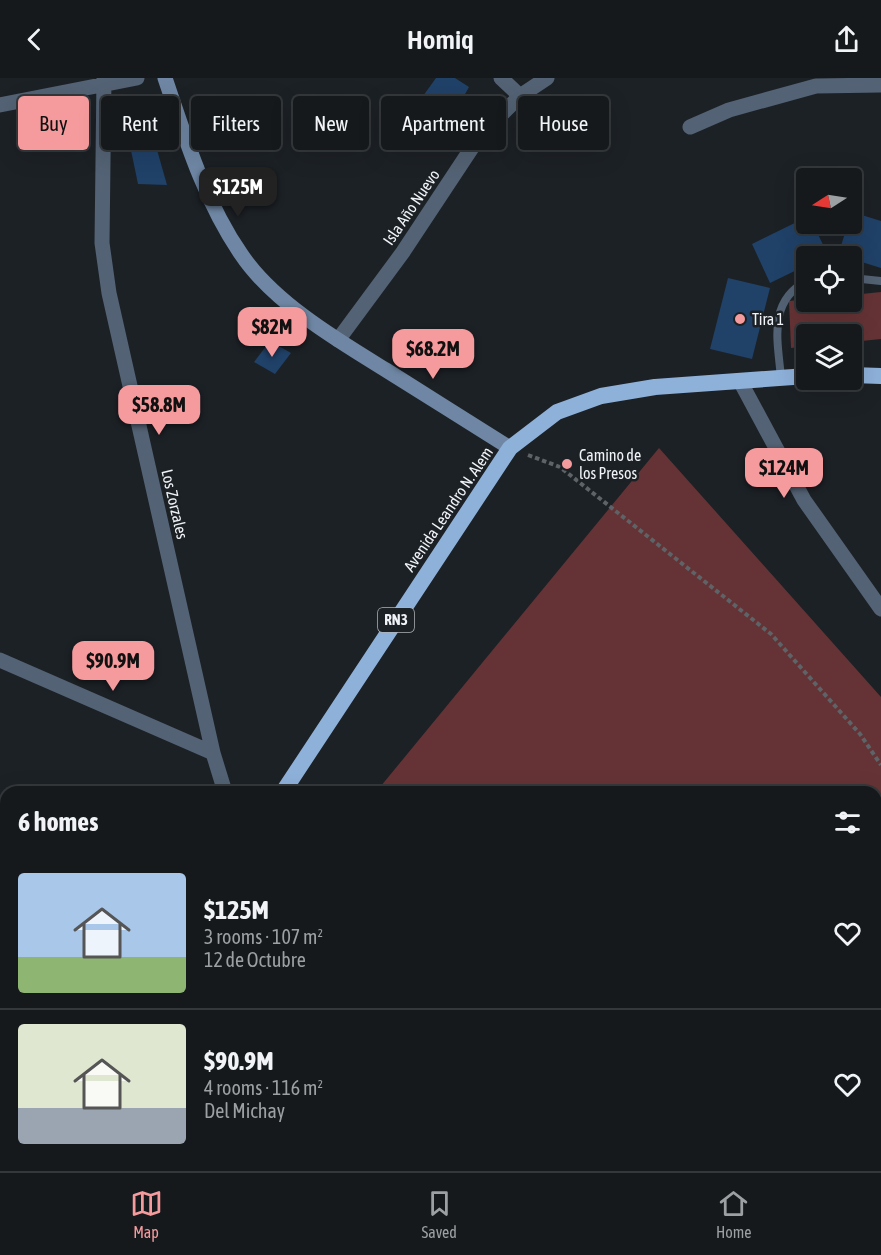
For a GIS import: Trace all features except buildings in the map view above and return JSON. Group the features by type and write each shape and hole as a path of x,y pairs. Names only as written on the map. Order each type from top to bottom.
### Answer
{"highway":[{"path":"862,375 881,376"},
{"name":"Avenida Leandro N. Alem","path":"287,786 510,448 557,412 601,396 655,387 796,377"}],"main road":[{"path":"165,78 185,137 222,222 241,254 261,279 338,340 510,448"}],"street":[{"path":"0,105 104,81 137,78"},
{"path":"501,78 520,96"},
{"name":"Isla Año Nuevo","path":"520,96 547,78"},
{"name":"Los Zorzales","path":"104,81 102,243 109,293 213,753 223,786"},
{"path":"690,127 729,110 816,86 881,85"},
{"name":"Isla Año Nuevo","path":"338,340 403,252 479,137 518,98"},
{"path":"740,381 804,500 874,590 881,609"},
{"path":"0,660 213,753"}],"lane":[{"path":"862,279 881,281"},
{"path":"781,378 777,325 780,307 789,294 796,289"}],"path":[{"path":"510,448 560,467 771,634 860,735 881,765"}],"shaded area":[{"path":"881,292 881,339 862,341 862,324 796,324 796,347 791,348 789,301 796,300 796,312 862,312 862,294"},
{"path":"659,448 881,697 881,786 381,786"}],"place":[{"name":"Tira 1","path":"740,319"},
{"name":"Camino de los Presos","path":"567,464"}]}
